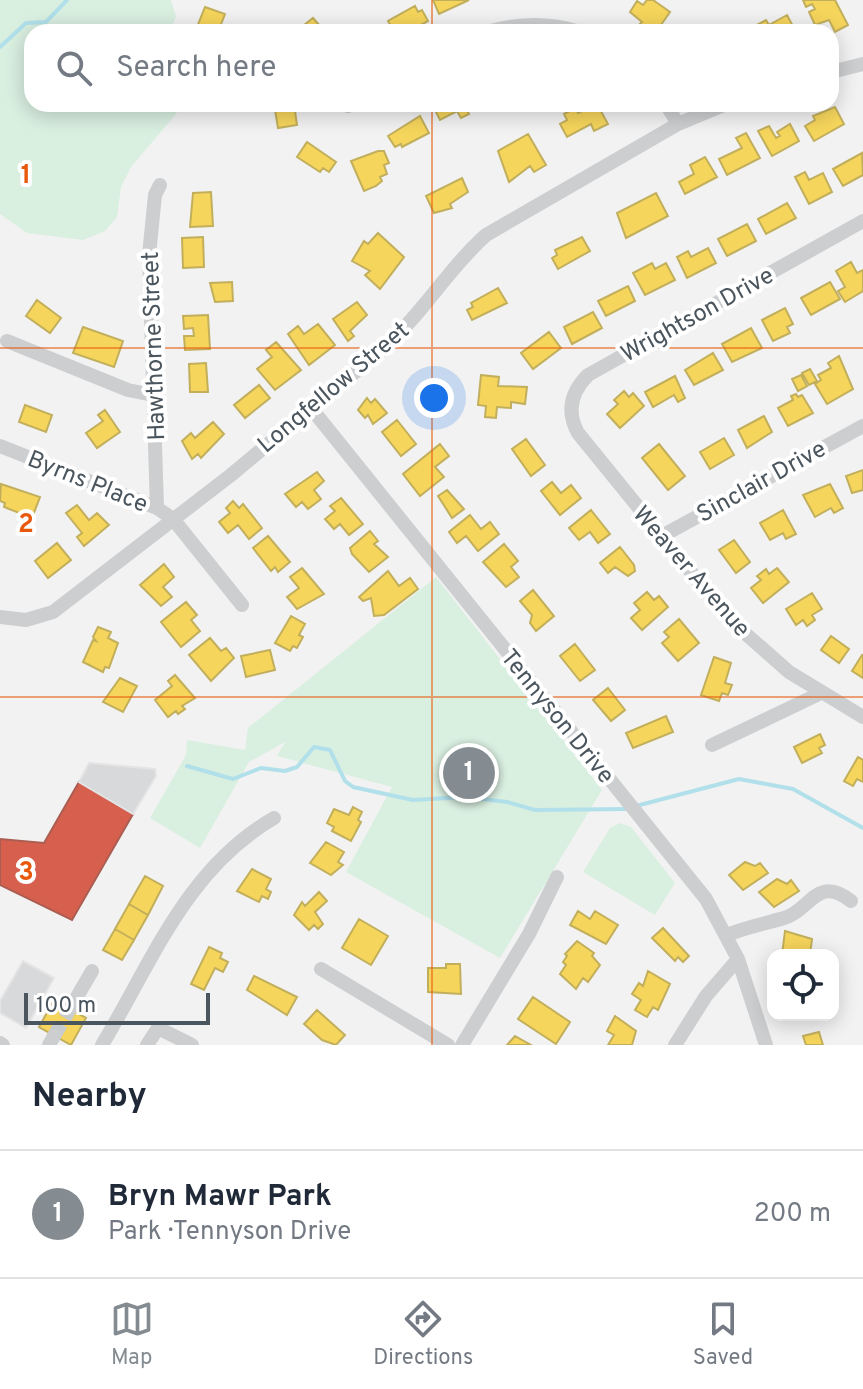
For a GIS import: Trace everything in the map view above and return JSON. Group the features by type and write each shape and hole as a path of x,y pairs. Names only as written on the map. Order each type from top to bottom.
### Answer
{"street":[{"path":"839,70 863,64"},
{"path":"671,112 678,124"},
{"name":"Longfellow Street","path":"0,617 20,620 53,612 173,519 408,326 486,235 678,124 707,112"},
{"name":"Hawthorne Street","path":"157,508 149,255 155,195 160,185"},
{"name":"Wrightson Drive","path":"578,433 571,405 579,383 588,375 863,221"},
{"path":"7,341 128,390 153,395"},
{"name":"Tennyson Drive","path":"311,408 706,899 738,959 766,1045"},
{"name":"Sinclair Drive","path":"660,537 863,426"},
{"name":"Weaver Avenue","path":"578,433 730,620 758,647 821,693 863,717"},
{"name":"Byrns Place","path":"0,446 157,508 173,519 242,605"},
{"path":"712,745 821,693"},
{"path":"102,1045 200,878 245,835 274,818"},
{"path":"462,1045 529,934 557,877"},
{"path":"727,935 757,922 786,918 823,892 840,893 851,901"},
{"path":"675,1045 706,996 738,959"},
{"path":"321,969 448,1045"},
{"path":"70,1009 92,971"},
{"path":"147,1045 158,1028 192,1045"}],"green space":[{"path":"0,0 171,0 176,17 173,24 24,24 24,112 176,112 131,167 121,187 117,217 105,231 83,240 27,233 0,214"},
{"path":"436,577 602,790 500,958 346,872 392,787 277,756 285,742 249,762 200,848 150,818 186,755 187,740 245,750 248,728"},
{"path":"620,823 631,827 675,883 655,915 583,872 610,828"}],"building: Homes":[{"path":"433,0 469,0 439,14"},
{"path":"647,0 653,0 670,12 662,24 640,24 642,22 630,12 637,1 643,5"},
{"path":"803,0 835,0 848,25 839,30 839,24 831,24 829,20 815,24 809,12 815,9 812,4 806,7"},
{"path":"415,6 418,12 422,10 428,21 423,24 390,24 388,21"},
{"path":"205,7 225,14 221,24 198,24"},
{"path":"787,15 792,24 771,24"},
{"path":"275,112 295,112 297,125 278,128"},
{"path":"436,112 455,112 440,120"},
{"path":"458,112 468,112 469,114 461,118"},
{"path":"601,112 608,124 594,131 591,124 567,137 560,124 567,120 564,114"},
{"path":"838,112 844,124 814,141 805,126 815,120 813,116"},
{"path":"420,116 429,133 402,147 401,144 395,147 388,136"},
{"path":"790,124 799,141 772,156 758,131 769,126 776,138 780,136 777,132"},
{"path":"746,133 760,158 727,175 719,159 742,148 736,138"},
{"path":"528,134 546,165 534,172 530,166 509,182 498,151"},
{"path":"307,142 336,162 329,172 323,168 320,172 297,157"},
{"path":"384,151 389,163 384,165 387,174 380,177 382,181 376,186 364,191 351,161"},
{"path":"862,153 863,175 843,186 833,169"},
{"path":"705,157 717,177 685,194 679,182 694,174 690,165"},
{"path":"805,172 809,180 823,173 832,192 809,204 795,177"},
{"path":"462,178 468,192 450,204 452,208 434,213 426,196"},
{"path":"211,192 213,226 190,227 193,193"},
{"path":"656,193 668,216 626,238 617,213"},
{"path":"787,203 796,218 766,234 758,219"},
{"path":"747,224 756,241 727,256 718,239"},
{"path":"378,233 404,257 380,289 365,275 370,271 352,261 364,241 368,244"},
{"path":"203,237 204,267 183,268 182,238"},
{"path":"582,237 590,251 558,269 552,258 557,255 555,250"},
{"path":"708,248 716,263 687,278 677,257 688,251 691,257"},
{"path":"851,262 857,273 863,270 863,291 845,302 838,291 845,287 836,271"},
{"path":"652,263 655,269 666,263 675,280 645,295 633,273"},
{"path":"232,282 233,301 215,302 210,283"},
{"path":"830,282 840,299 811,315 801,298"},
{"path":"628,286 635,301 606,316 598,301"},
{"path":"498,288 507,303 472,320 467,310 473,307 471,303"},
{"path":"37,300 61,318 50,333 26,316"},
{"path":"357,302 367,315 350,331 354,336 348,341 333,319"},
{"path":"785,308 793,324 787,327 790,333 773,341 762,320"},
{"path":"593,312 602,328 572,344 564,327"},
{"path":"208,315 210,349 185,350 184,336 194,336 193,328 184,329 183,316"},
{"path":"318,324 335,345 309,365 288,334 298,326 304,334"},
{"path":"83,327 123,341 114,367 73,353"},
{"path":"751,328 762,348 732,362 722,344"},
{"path":"549,332 561,348 533,369 521,353"},
{"path":"276,342 301,370 275,390 257,369 272,357 266,350"},
{"path":"713,353 723,370 694,385 685,370"},
{"path":"839,356 853,389 827,404 815,384 821,380 818,375 831,368 828,363"},
{"path":"206,363 208,392 190,392 189,364"},
{"path":"810,369 817,381 809,385 802,373"},
{"path":"481,375 499,377 498,386 527,387 525,404 511,402 511,408 497,407 496,418 485,417 486,406 478,405"},
{"path":"801,375 807,386 798,391 792,379"},
{"path":"675,376 685,398 678,402 674,395 653,407 645,392"},
{"path":"259,385 270,398 245,418 234,405"},
{"path":"624,391 629,397 633,393 644,406 620,428 607,414 618,404 614,400"},
{"path":"796,394 798,397 802,395 813,413 788,426 778,408 793,400 791,396"},
{"path":"367,398 371,403 375,399 387,413 373,424 368,415 365,418 358,410"},
{"path":"25,405 52,415 46,432 19,422"},
{"path":"105,410 120,432 97,448 86,433 103,421 98,415"},
{"path":"764,416 772,432 747,448 738,430"},
{"path":"397,420 416,444 401,456 382,432"},
{"path":"213,422 224,434 201,458 198,454 192,459 182,441 191,433 195,438"},
{"path":"724,438 734,455 710,469 700,452"},
{"path":"526,439 545,465 531,476 512,449"},
{"path":"440,444 449,456 435,467 444,477 420,496 403,474"},
{"path":"659,444 685,476 668,490 642,458"},
{"path":"863,470 863,490 852,493 846,476"},
{"path":"317,472 324,481 314,490 321,499 308,509 302,502 296,507 285,494"},
{"path":"552,482 561,493 571,485 581,498 560,515 541,491"},
{"path":"1,484 40,497 32,518 4,507 5,503 0,501"},
{"path":"830,484 843,508 834,513 831,508 815,517 803,495"},
{"path":"447,490 464,509 452,518 438,496"},
{"path":"341,498 363,524 349,535 340,524 334,529 325,519 335,511 330,506"},
{"path":"233,501 239,508 243,504 262,528 249,539 238,525 228,533 219,522 230,513 226,508"},
{"path":"77,505 89,520 97,513 109,525 84,546 77,537 82,533 66,513"},
{"path":"591,510 610,534 598,543 590,532 579,540 569,528"},
{"path":"783,510 796,534 786,539 783,533 770,540 760,523"},
{"path":"470,515 481,529 490,522 499,534 478,551 466,536 457,543 449,532"},
{"path":"370,531 378,541 374,544 388,557 369,572 350,548"},
{"path":"268,536 290,562 278,572 275,567 271,571 253,548"},
{"path":"734,540 750,562 736,573 719,550"},
{"path":"57,543 71,560 48,578 35,561"},
{"path":"504,544 518,561 511,567 519,577 506,587 483,562"},
{"path":"620,547 634,565 635,571 628,576 615,567 608,573 600,563"},
{"path":"164,564 174,577 163,587 172,597 161,606 140,585"},
{"path":"302,568 324,594 297,609 287,597 299,588 290,577"},
{"path":"777,568 789,582 763,603 751,588 761,580 757,576 766,569 769,574"},
{"path":"388,571 399,586 410,578 418,589 384,615 374,616 371,598 363,601 359,597"},
{"path":"533,590 554,616 536,631 530,623 532,615 520,601"},
{"path":"647,592 654,600 659,596 668,607 642,630 631,618 640,610 634,603"},
{"path":"812,593 822,609 812,615 815,620 807,626 803,620 796,625 786,609"},
{"path":"186,602 197,615 191,620 200,631 181,647 161,622"},
{"path":"291,616 305,624 297,648 293,646 290,651 275,643"},
{"path":"679,619 699,643 678,661 662,643 669,637 664,632"},
{"path":"98,627 111,632 108,638 118,643 109,668 105,667 103,672 83,662 93,640 96,641 93,637"},
{"path":"831,636 849,649 839,663 821,650"},
{"path":"210,638 221,651 226,648 234,658 211,681 189,655"},
{"path":"575,644 595,670 580,681 560,656"},
{"path":"270,650 275,670 246,677 241,656"},
{"path":"863,656 863,678 852,671"},
{"path":"714,657 731,663 725,683 732,685 728,695 722,693 719,701 701,695"},
{"path":"175,675 195,698 182,706 185,709 178,714 176,711 168,717 155,700 172,686 168,681"},
{"path":"120,678 137,686 123,712 103,702"},
{"path":"608,688 625,710 611,721 593,700"},
{"path":"666,716 673,732 633,748 626,733"},
{"path":"820,734 825,745 819,748 822,753 802,763 794,747"},
{"path":"858,757 863,760 863,782 857,779 853,786 844,781"},
{"path":"353,807 362,812 358,820 361,822 351,841 332,831 334,827 327,823 334,809 349,815"},
{"path":"326,842 344,852 338,862 343,865 331,875 310,863"},
{"path":"745,862 755,866 760,863 768,873 743,890 729,875"},
{"path":"252,869 271,879 266,889 271,892 268,899 262,896 259,902 237,891"},
{"path":"145,876 163,886 148,915 129,904"},
{"path":"777,879 787,884 791,880 799,891 774,907 759,892"},
{"path":"319,892 327,901 315,912 323,924 318,929 314,925 309,930 294,915 302,902 305,906"},
{"path":"129,904 148,915 134,940 115,929"},
{"path":"578,911 590,919 595,911 618,925 606,944 570,925"},
{"path":"359,919 388,936 371,965 342,948"},
{"path":"663,928 689,956 683,962 678,957 675,961 652,938"},
{"path":"115,929 134,940 122,960 103,950"},
{"path":"785,931 812,939 811,949 783,949"},
{"path":"577,941 594,953 592,956 600,965 588,982 583,978 576,989 560,974 566,965 563,962 567,956 565,954"},
{"path":"209,947 222,953 220,958 228,962 223,972 215,968 204,990 191,984"},
{"path":"446,964 460,964 461,994 428,992 428,968 446,968"},
{"path":"648,971 670,984 658,1010 653,1007 647,1017 635,1010 641,1000 632,994 639,983 643,986"},
{"path":"254,976 297,997 287,1015 247,990"},
{"path":"533,997 570,1022 556,1044 518,1019"},
{"path":"54,1000 86,1018 71,1045 39,1027"},
{"path":"317,1010 345,1035 336,1045 322,1040 304,1024"},
{"path":"615,1016 636,1031 632,1045 608,1045 614,1035 607,1031"},
{"path":"819,1032 823,1045 806,1045 803,1036"},
{"path":"515,1036 531,1045 507,1045"}],"building: Shops":[{"path":"79,782 133,814 72,920 0,885 0,839 44,843"}],"building: Other":[{"path":"89,763 155,769 156,776 133,814 79,782"},
{"path":"23,961 54,978 26,1028 0,1013 0,1001"}],"waterway":[{"path":"25,24 46,22 67,0"},
{"path":"0,47 24,25"},
{"path":"187,766 233,779 261,768 285,771 297,767 314,747 330,750 345,781 353,787 413,800 466,797 507,802 535,810 628,809"},
{"path":"636,806 739,779 793,789 863,828"}],"tunnel":[{"path":"54,1036 70,1009"}],"place":[{"name":"Bryn Mawr Park","path":"469,773"}]}
